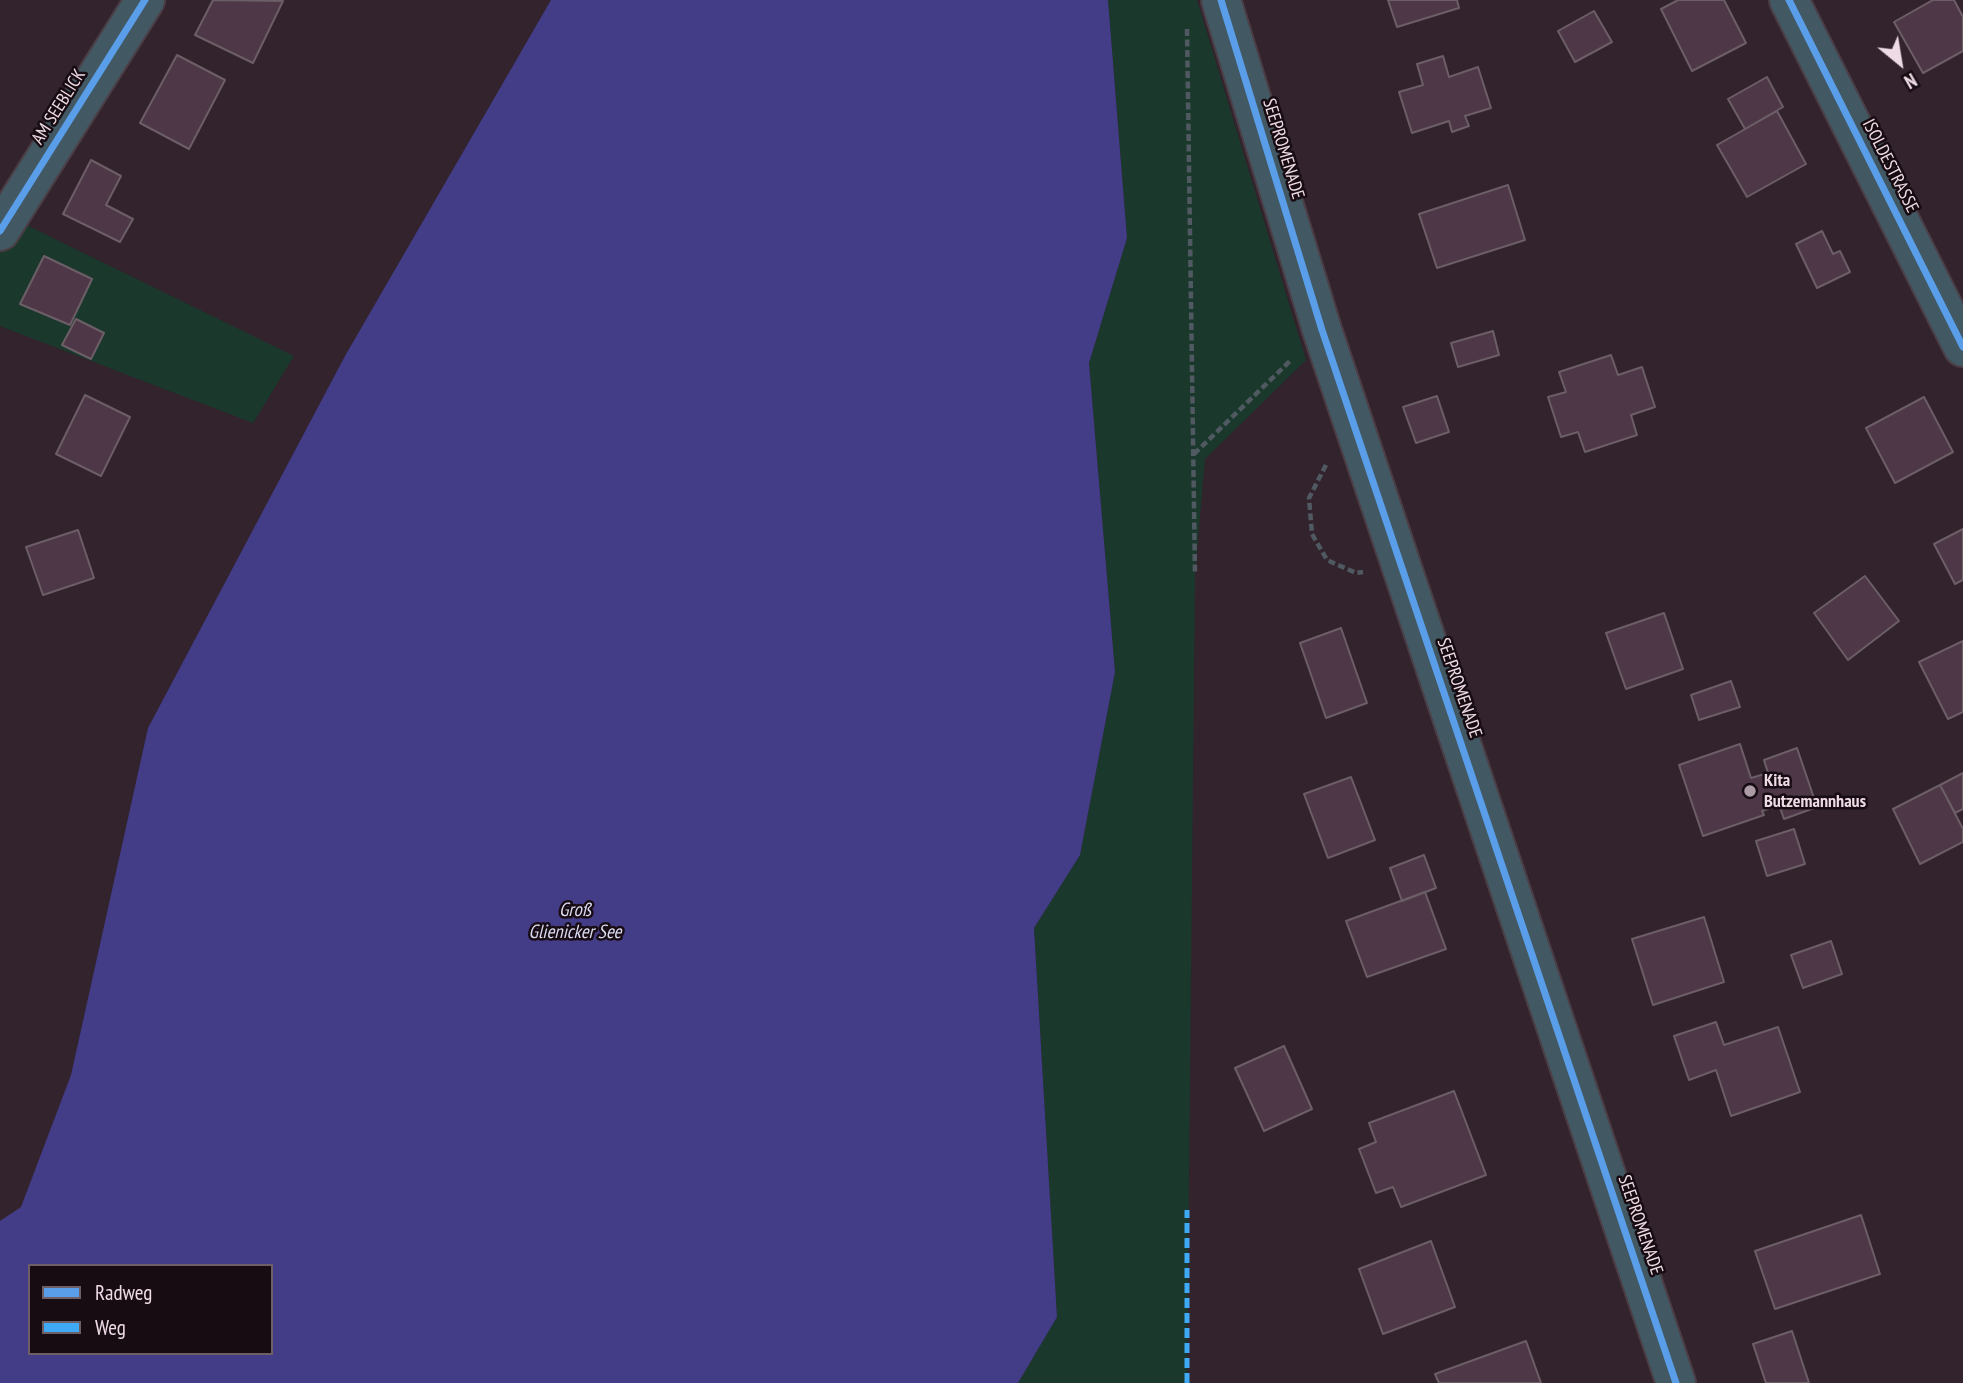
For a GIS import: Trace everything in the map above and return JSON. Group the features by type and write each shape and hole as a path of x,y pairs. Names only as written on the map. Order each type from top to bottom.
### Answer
{"street":[{"name":"AM SEEBLICK","path":"0,231 145,0"},
{"name":"ISOLDESTRASSE","path":"1789,0 1963,347"},
{"name":"SEEPROMENADE","path":"1222,3 1322,330 1676,1383"}],"path":[{"path":"1195,574 1187,16 1222,3"},
{"path":"1194,454 1322,330"},
{"path":"1359,439 1328,463 1309,498 1312,534 1327,560 1356,573 1403,570"}],"green space":[{"path":"1108,0 1197,0 1306,360 1205,459 1195,574 1187,1383 1018,1383 1057,1317 1034,928 1080,855 1115,672 1089,363 1127,238"},
{"path":"18,221 294,356 253,423 0,326 0,250"}],"water":[{"name":"Groß Glienicker See","path":"551,0 1108,0 1127,238 1089,363 1115,672 1080,855 1034,928 1057,1317 1018,1383 0,1383 0,1221 21,1207 71,1075 148,728 345,356"}],"building":[{"path":"213,0 283,1 253,63 195,35"},
{"path":"1388,0 1457,0 1459,8 1397,27"},
{"path":"1678,0 1724,0 1746,43 1692,71 1661,9"},
{"path":"1933,0 1954,0 1963,17 1963,51 1923,73 1894,22"},
{"path":"1594,11 1612,42 1575,62 1558,31"},
{"path":"177,55 225,80 189,149 140,123"},
{"path":"1443,56 1449,77 1478,67 1491,108 1465,116 1469,126 1452,132 1449,121 1412,133 1399,92 1423,85 1417,64"},
{"path":"1767,77 1783,107 1745,129 1728,99"},
{"path":"1777,111 1806,164 1747,197 1717,145"},
{"path":"91,160 121,176 106,205 133,219 120,242 63,214"},
{"path":"1508,185 1525,240 1437,268 1419,214"},
{"path":"1822,231 1833,254 1840,251 1850,272 1817,288 1796,244"},
{"path":"44,256 92,279 70,325 20,304"},
{"path":"76,319 104,333 91,359 62,345"},
{"path":"1493,331 1499,355 1458,367 1451,343"},
{"path":"1611,355 1618,375 1642,367 1655,407 1631,415 1637,435 1585,452 1578,432 1561,437 1548,397 1566,392 1559,372"},
{"path":"85,395 130,417 101,476 56,454"},
{"path":"1437,396 1449,432 1416,443 1403,407"},
{"path":"1924,397 1953,452 1895,483 1866,428"},
{"path":"1963,529 1963,580 1955,584 1934,544"},
{"path":"78,530 94,578 43,595 26,547"},
{"path":"1865,576 1899,621 1848,660 1814,613"},
{"path":"1664,613 1683,669 1626,689 1606,633"},
{"path":"1341,628 1367,703 1326,718 1300,643"},
{"path":"1963,641 1963,712 1948,719 1919,662"},
{"path":"1731,681 1740,707 1699,720 1691,695"},
{"name":"Kita Butzemannhaus","path":"1740,744 1751,778 1768,773 1764,760 1797,748 1817,807 1784,819 1779,805 1762,811 1764,815 1703,836 1679,765"},
{"path":"1963,773 1963,809 1955,813 1940,785"},
{"path":"1351,777 1375,840 1328,858 1304,794"},
{"path":"1940,785 1963,829 1963,842 1920,864 1893,809"},
{"path":"1794,829 1805,864 1767,876 1756,841"},
{"path":"1424,855 1436,888 1402,901 1390,868"},
{"path":"1425,892 1446,949 1367,977 1346,921"},
{"path":"1704,917 1724,982 1653,1005 1632,939"},
{"path":"1831,941 1842,974 1803,988 1791,955"},
{"path":"1716,1022 1724,1045 1778,1027 1800,1092 1731,1116 1716,1070 1689,1080 1674,1036"},
{"path":"1284,1046 1312,1109 1264,1131 1235,1068"},
{"path":"1454,1091 1486,1175 1401,1207 1393,1187 1376,1193 1359,1149 1376,1142 1369,1123"},
{"path":"1861,1215 1880,1274 1775,1309 1755,1251"},
{"path":"1431,1241 1455,1307 1383,1334 1359,1269"},
{"path":"1792,1331 1809,1383 1766,1383 1753,1344"},
{"path":"1526,1341 1541,1383 1439,1383 1435,1374"}],"marked path":[{"path":"1187,1210 1187,1383"}],"cycle path":[{"path":"0,231 145,0"},
{"path":"1221,0 1322,330 1676,1383"},
{"path":"1789,0 1963,347"}],"place":[{"name":"Kita Butzemannhaus","path":"1750,791"}]}
